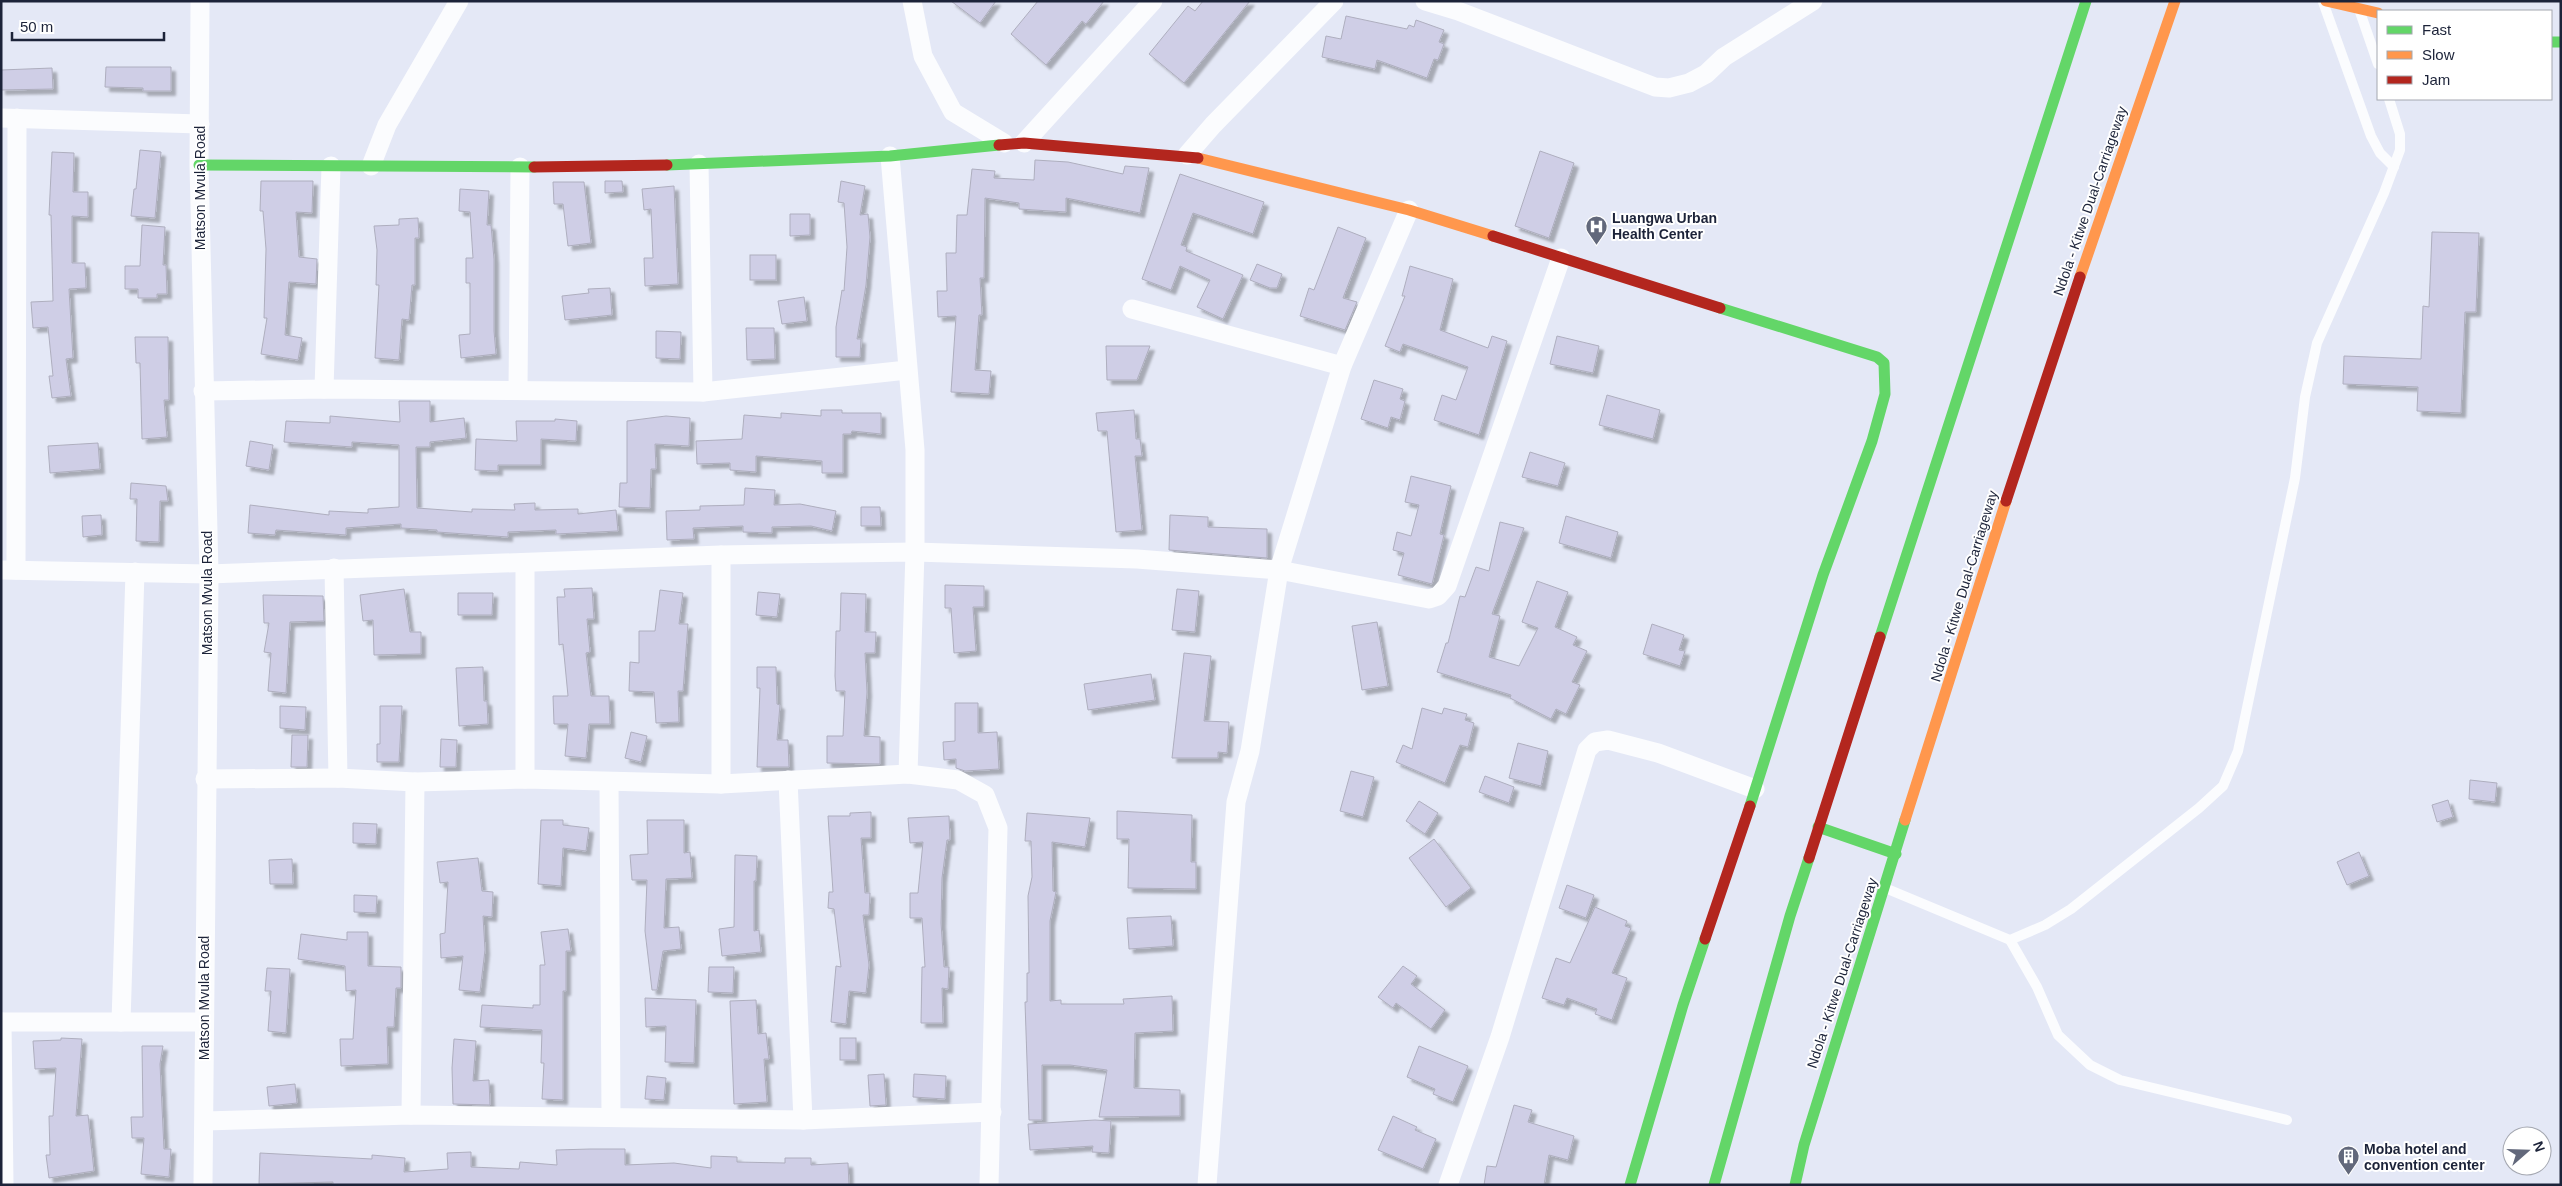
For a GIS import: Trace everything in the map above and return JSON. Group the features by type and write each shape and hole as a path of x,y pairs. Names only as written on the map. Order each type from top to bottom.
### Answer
{"main road":[{"path":"1714,1185 1790,916 2086,1"},
{"name":"Ndola - Kitwe Dual-Carriageway","path":"1794,1185 1810,1126 2032,418 2175,1"},
{"path":"2326,1 2377,13"},
{"path":"199,165 520,167 699,164 890,156 1004,143 1187,155 1409,210 1877,357 1884,363 1885,394 1872,441 1823,575 1776,730 1683,1005 1630,1185"},
{"path":"1818,827 1896,854"}],"street":[{"name":"Matson Mvula Road","path":"200,1 199,165 209,574 204,1022 205,1121 202,1185"},
{"path":"371,166 387,125 459,1"},
{"path":"912,1 924,56 953,112 1004,143"},
{"path":"1024,143 1152,1"},
{"path":"1187,155 1213,125 1334,1"},
{"path":"1425,1 1458,11 1655,87 1669,88 1689,83 1706,74 1724,57 1813,1"},
{"path":"200,124 9,118 8,570 209,574 334,568 915,552 1137,559 1278,570 1429,599 1438,596 1447,586 1561,258"},
{"path":"890,156 906,370 915,450 915,552 908,774"},
{"path":"699,164 703,392"},
{"path":"324,388 331,166"},
{"path":"518,390 520,167"},
{"path":"1207,1185 1236,802 1250,751 1278,570 1342,366 1409,210"},
{"path":"1132,309 1342,366"},
{"path":"204,391 324,388 703,392 906,370"},
{"path":"721,784 722,556"},
{"path":"525,563 525,779"},
{"path":"334,568 338,778"},
{"path":"122,1022 134,572"},
{"path":"1448,1185 1500,1037 1586,750 1595,742 1608,740 1658,753 1755,789"},
{"path":"206,779 338,778 415,782 525,779 721,784 908,774 958,780 986,795 998,828 989,1185"},
{"path":"788,780 803,1120"},
{"path":"411,1115 415,782"},
{"path":"609,782 611,1117"},
{"path":"4,1185 1,1022 204,1022"},
{"path":"205,1121 411,1115 803,1120 992,1112"}],"lane":[{"path":"2322,1 2371,136 2380,153 2394,167"},
{"path":"2359,9 2377,61"},
{"path":"2010,940 2045,926 2072,909 2224,786 2238,751 2295,478 2305,397 2316,343 2400,150 2400,134 2389,100"},
{"path":"1885,888 2010,940 2036,986 2058,1035 2090,1065 2120,1080 2287,1120"}],"building":[{"path":"951,1 996,1 980,23"},
{"path":"1038,1 1104,1 1086,24 1082,21 1046,65 1011,34"},
{"path":"1203,1 1250,1 1184,83 1149,54 1188,6 1195,11"},
{"path":"1346,16 1407,29 1409,25 1414,27 1416,20 1444,30 1439,42 1444,44 1438,60 1434,59 1427,78 1377,60 1375,69 1322,57 1326,36 1341,39"},
{"path":"106,67 171,67 171,91 143,91 143,88 105,87"},
{"path":"52,68 53,89 1,90 1,70"},
{"path":"140,150 161,152 155,218 131,216"},
{"path":"1540,151 1574,163 1549,238 1515,226"},
{"path":"52,152 74,153 73,192 88,192 88,217 72,216 72,263 85,263 86,288 69,289 73,358 66,359 71,396 52,398 49,376 53,376 48,327 33,328 31,302 53,301 51,215 49,215"},
{"path":"1035,160 1068,162 1123,174 1125,166 1149,168 1140,213 1066,198 1066,212 1019,209 1019,203 985,198 984,278 980,278 982,315 979,315 975,370 991,371 989,394 951,392 956,316 938,317 937,291 947,291 946,253 956,253 957,215 967,215 972,169 995,171 994,178 1034,180"},
{"path":"1180,174 1264,202 1253,234 1193,213 1181,245 1187,247 1186,251 1243,275 1223,319 1197,307 1210,280 1180,266 1171,290 1142,279"},
{"path":"261,181 313,181 312,213 296,212 299,257 317,259 316,284 289,282 285,335 302,338 298,360 261,354 267,318 264,318 266,249 263,211 260,211"},
{"path":"605,181 622,181 623,192 605,193"},
{"path":"841,181 865,186 860,215 868,214 870,237 866,285 857,339 861,339 860,357 836,357 836,327 842,290 844,291 847,247 844,203 838,202"},
{"path":"553,182 584,182 591,243 568,246 563,204 554,204"},
{"path":"674,186 678,284 645,286 644,258 653,258 651,209 644,210 642,189"},
{"path":"460,189 489,191 487,225 491,225 494,259 494,331 496,354 461,358 459,335 470,334 470,283 466,283 466,258 473,258 470,212 459,211"},
{"path":"790,214 810,214 810,235 790,236"},
{"path":"418,218 419,238 415,238 415,285 412,285 409,320 402,319 399,360 375,358 379,285 376,285 377,250 374,226 399,225 399,219"},
{"path":"142,225 165,227 163,265 166,265 167,294 157,294 157,298 138,298 138,289 125,289 125,266 140,266"},
{"path":"1338,227 1366,238 1343,298 1357,302 1345,330 1300,316 1309,288 1314,290"},
{"path":"2432,232 2479,233 2476,312 2465,312 2461,413 2417,411 2418,387 2343,384 2344,356 2421,359 2423,306 2429,307"},
{"path":"750,255 776,255 776,280 750,280"},
{"path":"1257,264 1282,274 1277,288 1270,288 1250,280"},
{"path":"1410,266 1453,279 1440,330 1488,348 1492,336 1507,341 1479,435 1434,420 1442,395 1456,400 1468,367 1403,344 1400,352 1385,346 1405,296 1402,296"},
{"path":"610,288 612,315 565,320 562,296 589,293 588,289"},
{"path":"804,297 807,321 782,324 778,301"},
{"path":"746,328 774,328 775,359 747,360"},
{"path":"656,331 681,332 680,359 656,358"},
{"path":"1557,336 1599,346 1593,373 1550,364"},
{"path":"135,337 168,337 169,400 164,400 167,437 142,439 140,363 136,363"},
{"path":"1106,346 1150,346 1137,380 1107,380"},
{"path":"1374,380 1403,389 1400,399 1405,401 1400,420 1391,417 1388,428 1361,419"},
{"path":"1607,395 1660,410 1653,439 1599,425"},
{"path":"399,401 430,401 430,422 464,418 466,438 430,442 430,447 416,447 417,508 472,512 472,509 515,510 514,504 535,503 535,510 578,509 578,514 616,510 618,531 556,534 556,530 508,532 508,537 401,528 401,524 346,528 346,535 276,530 275,535 248,533 250,505 329,515 329,511 368,513 368,509 399,507 399,445 352,442 352,447 284,442 286,421 330,423 330,416 400,422"},
{"path":"821,410 842,410 842,413 881,413 881,434 852,431 851,434 843,434 843,473 822,473 822,461 756,456 756,472 730,470 730,463 697,464 696,441 742,439 744,415 781,418 781,413 821,416"},
{"path":"1134,410 1136,439 1140,439 1142,456 1135,456 1142,530 1116,532 1107,431 1098,431 1096,413"},
{"path":"666,416 690,418 689,446 655,444 656,469 651,469 650,508 619,507 620,483 627,483 627,421"},
{"path":"555,419 577,421 576,441 541,439 541,465 498,465 498,471 475,470 476,439 517,441 516,421 555,421"},
{"path":"250,441 273,445 269,470 246,466"},
{"path":"98,443 100,469 50,473 48,446"},
{"path":"1530,452 1565,463 1558,486 1522,477"},
{"path":"1411,476 1451,486 1440,534 1444,535 1432,584 1398,575 1404,553 1393,550 1397,532 1411,536 1419,505 1405,502"},
{"path":"131,483 166,486 168,501 160,501 159,542 136,541 137,499 130,499"},
{"path":"745,488 775,490 774,505 800,504 836,511 832,531 811,526 772,527 772,533 743,532 743,526 693,528 694,539 667,540 666,511 700,510 700,506 744,505"},
{"path":"861,507 880,507 881,526 861,526"},
{"path":"101,515 102,535 83,537 82,516"},
{"path":"1170,515 1208,517 1208,527 1267,529 1267,558 1169,550"},
{"path":"1566,516 1618,532 1611,558 1559,543"},
{"path":"1500,522 1524,528 1492,614 1500,616 1489,657 1519,666 1538,628 1522,622 1537,581 1568,592 1555,627 1577,637 1573,645 1587,651 1572,682 1580,685 1566,714 1556,709 1551,719 1510,698 1511,695 1437,672 1446,643 1448,643 1460,596 1465,597 1476,567 1489,571"},
{"path":"945,585 984,586 984,607 973,607 976,651 954,653 951,608 945,608"},
{"path":"592,588 594,619 587,619 590,652 586,653 591,696 609,696 610,724 589,724 586,758 565,756 568,724 554,724 553,696 568,696 563,644 559,645 557,597 565,597 564,589"},
{"path":"404,589 410,632 421,632 421,654 374,655 373,620 363,621 360,595"},
{"path":"1177,589 1199,591 1195,632 1172,630"},
{"path":"660,590 683,593 679,624 688,624 683,691 678,691 679,722 656,723 654,692 629,691 630,662 639,663 639,631 655,631"},
{"path":"758,592 780,594 777,617 756,615"},
{"path":"458,593 493,593 492,615 458,615"},
{"path":"841,593 866,594 865,632 876,632 875,653 865,653 867,692 864,736 880,737 880,764 827,763 827,736 843,736 845,691 836,691 835,676 836,631 840,631"},
{"path":"263,595 323,596 324,621 290,622 286,693 268,691 271,653 264,652 269,623 264,623"},
{"path":"1377,622 1388,686 1362,690 1352,626"},
{"path":"1652,624 1684,635 1679,650 1685,651 1680,666 1643,654"},
{"path":"1184,653 1211,656 1204,721 1229,722 1227,753 1218,752 1218,758 1172,758"},
{"path":"483,667 484,701 487,701 488,724 459,726 456,668"},
{"path":"757,667 776,667 777,704 780,705 777,740 788,740 789,767 757,767 760,688 757,688"},
{"path":"1151,674 1155,700 1088,710 1084,684"},
{"path":"955,703 978,703 978,733 997,732 999,769 965,771 956,768 956,759 944,760 943,742 955,741"},
{"path":"280,706 306,707 305,730 280,728"},
{"path":"380,706 402,706 399,762 377,762 377,744 380,744"},
{"path":"1422,708 1442,714 1444,708 1467,714 1465,720 1474,723 1468,747 1460,745 1445,783 1396,762 1403,745 1412,749"},
{"path":"631,732 647,736 641,762 625,758"},
{"path":"292,735 308,735 307,767 291,767"},
{"path":"441,739 457,740 456,767 440,767"},
{"path":"1518,743 1548,751 1541,786 1509,778"},
{"path":"1351,771 1374,777 1363,817 1340,811"},
{"path":"1485,776 1514,787 1509,803 1479,792"},
{"path":"2470,780 2497,783 2495,802 2469,799"},
{"path":"2448,800 2453,817 2437,822 2432,805"},
{"path":"1419,801 1438,813 1425,834 1406,821"},
{"path":"1117,811 1192,815 1191,862 1196,862 1196,889 1128,888 1129,839 1117,839"},
{"path":"871,812 871,838 861,838 865,893 870,893 869,915 863,915 869,965 866,993 849,991 846,1024 831,1022 836,966 841,967 834,909 828,908 829,892 833,892 828,816 850,816 850,813"},
{"path":"1027,813 1090,818 1085,847 1052,842 1053,891 1056,892 1050,921 1050,1001 1061,1000 1061,1004 1124,1004 1123,999 1172,996 1173,1031 1135,1033 1134,1088 1180,1090 1180,1116 1099,1117 1107,1070 1070,1065 1042,1065 1042,1120 1029,1120 1025,1002 1027,1002 1027,973 1029,973 1028,896 1032,877 1031,841 1025,841"},
{"path":"949,816 950,840 947,840 942,878 941,923 944,967 949,967 948,989 942,988 943,1023 921,1023 922,967 925,967 922,918 910,918 910,893 918,893 923,842 910,843 908,818"},
{"path":"541,820 563,820 563,825 589,828 586,851 563,848 561,886 538,884"},
{"path":"647,820 684,820 684,853 690,852 692,878 666,879 664,928 679,927 681,949 663,951 657,990 652,990 645,931 647,880 632,880 630,855 648,854"},
{"path":"353,823 377,824 376,844 353,843"},
{"path":"1434,839 1471,888 1446,907 1409,858"},
{"path":"2359,852 2369,876 2347,885 2337,862"},
{"path":"735,855 757,856 756,881 754,881 754,931 759,930 761,952 722,956 719,929 734,927"},
{"path":"478,858 482,891 493,892 492,917 483,916 485,950 480,992 459,990 463,956 441,958 440,934 445,933 448,882 440,883 437,862"},
{"path":"292,859 293,884 270,884 269,860"},
{"path":"1567,885 1594,895 1586,918 1559,908"},
{"path":"354,895 377,896 376,913 354,912"},
{"path":"1595,907 1627,921 1625,926 1631,928 1612,973 1627,978 1612,1020 1595,1014 1597,1009 1567,998 1564,1005 1542,998 1556,958 1570,963"},
{"path":"1171,916 1173,946 1129,949 1127,918"},
{"path":"568,929 571,951 566,951 566,991 563,991 563,1100 542,1099 544,1063 541,1063 542,1030 480,1027 482,1005 533,1008 533,1005 540,1005 540,965 545,965 541,932"},
{"path":"347,932 368,932 368,966 401,967 401,988 396,988 394,1027 387,1027 388,1064 341,1066 340,1039 353,1039 356,990 346,991 345,966 298,959 301,934 347,940"},
{"path":"1403,966 1417,976 1411,984 1445,1010 1431,1029 1396,1003 1393,1008 1378,997"},
{"path":"709,967 734,967 733,993 708,992"},
{"path":"267,968 290,969 286,1033 268,1031 271,991 265,991"},
{"path":"645,998 696,1000 694,1063 665,1062 666,1026 646,1027"},
{"path":"756,1000 758,1034 766,1033 769,1059 764,1059 767,1102 734,1104 730,1001"},
{"path":"61,1038 82,1039 76,1116 88,1115 94,1171 49,1178 46,1155 50,1155 49,1116 53,1116 56,1068 35,1069 33,1041 61,1040"},
{"path":"840,1038 856,1038 856,1060 840,1060"},
{"path":"454,1039 476,1041 473,1081 489,1080 490,1105 453,1104 452,1068"},
{"path":"142,1046 163,1046 160,1064 164,1149 171,1149 169,1177 141,1174 144,1138 132,1138 131,1117 143,1117"},
{"path":"1419,1046 1468,1066 1453,1102 1433,1094 1435,1089 1407,1077"},
{"path":"884,1074 886,1105 870,1106 868,1075"},
{"path":"914,1074 946,1076 945,1099 913,1097"},
{"path":"647,1076 666,1078 664,1100 645,1099"},
{"path":"295,1084 297,1103 269,1106 267,1087"},
{"path":"1514,1105 1532,1110 1528,1122 1574,1136 1568,1160 1549,1155 1544,1185 1484,1185 1487,1166 1496,1167"},
{"path":"1393,1116 1417,1127 1415,1130 1436,1139 1423,1169 1378,1150"},
{"path":"1095,1120 1111,1121 1109,1153 1092,1152 1093,1146 1030,1150 1028,1124"},
{"path":"625,1149 625,1165 674,1163 711,1168 711,1156 737,1157 737,1162 785,1163 785,1158 811,1158 811,1165 848,1163 849,1185 333,1185 333,1182 259,1184 260,1153 372,1159 372,1155 405,1158 404,1172 448,1169 447,1153 471,1152 471,1167 519,1169 520,1162 557,1165 556,1150"}],"traffic: fast":[{"path":"1880,637 2086,1"},
{"path":"2552,42 2561,42"},
{"path":"667,165 890,156 999,145"},
{"path":"199,165 534,167"},
{"path":"1720,308 1877,357 1884,363 1885,394 1872,441 1823,575 1750,806"},
{"path":"1795,1185 1804,1145 1905,820"},
{"path":"1818,827 1896,854"},
{"path":"1714,1185 1790,916 1809,858"},
{"path":"1630,1185 1683,1005 1705,939"}],"traffic: slow":[{"path":"2080,277 2175,1"},
{"path":"2326,1 2377,13"},
{"path":"1198,158 1409,210 1493,236"},
{"path":"1905,820 2006,501"}],"traffic: jam":[{"path":"999,145 1024,143 1198,158"},
{"path":"534,167 667,165"},
{"path":"1493,236 1720,308"},
{"path":"2006,501 2080,277"},
{"path":"1809,858 1880,637"},
{"path":"1705,939 1750,806"}],"place":[{"name":"Luangwa Urban Health Center","path":"1596,245"},
{"name":"Moba hotel and convention center","path":"2348,1176"}]}
